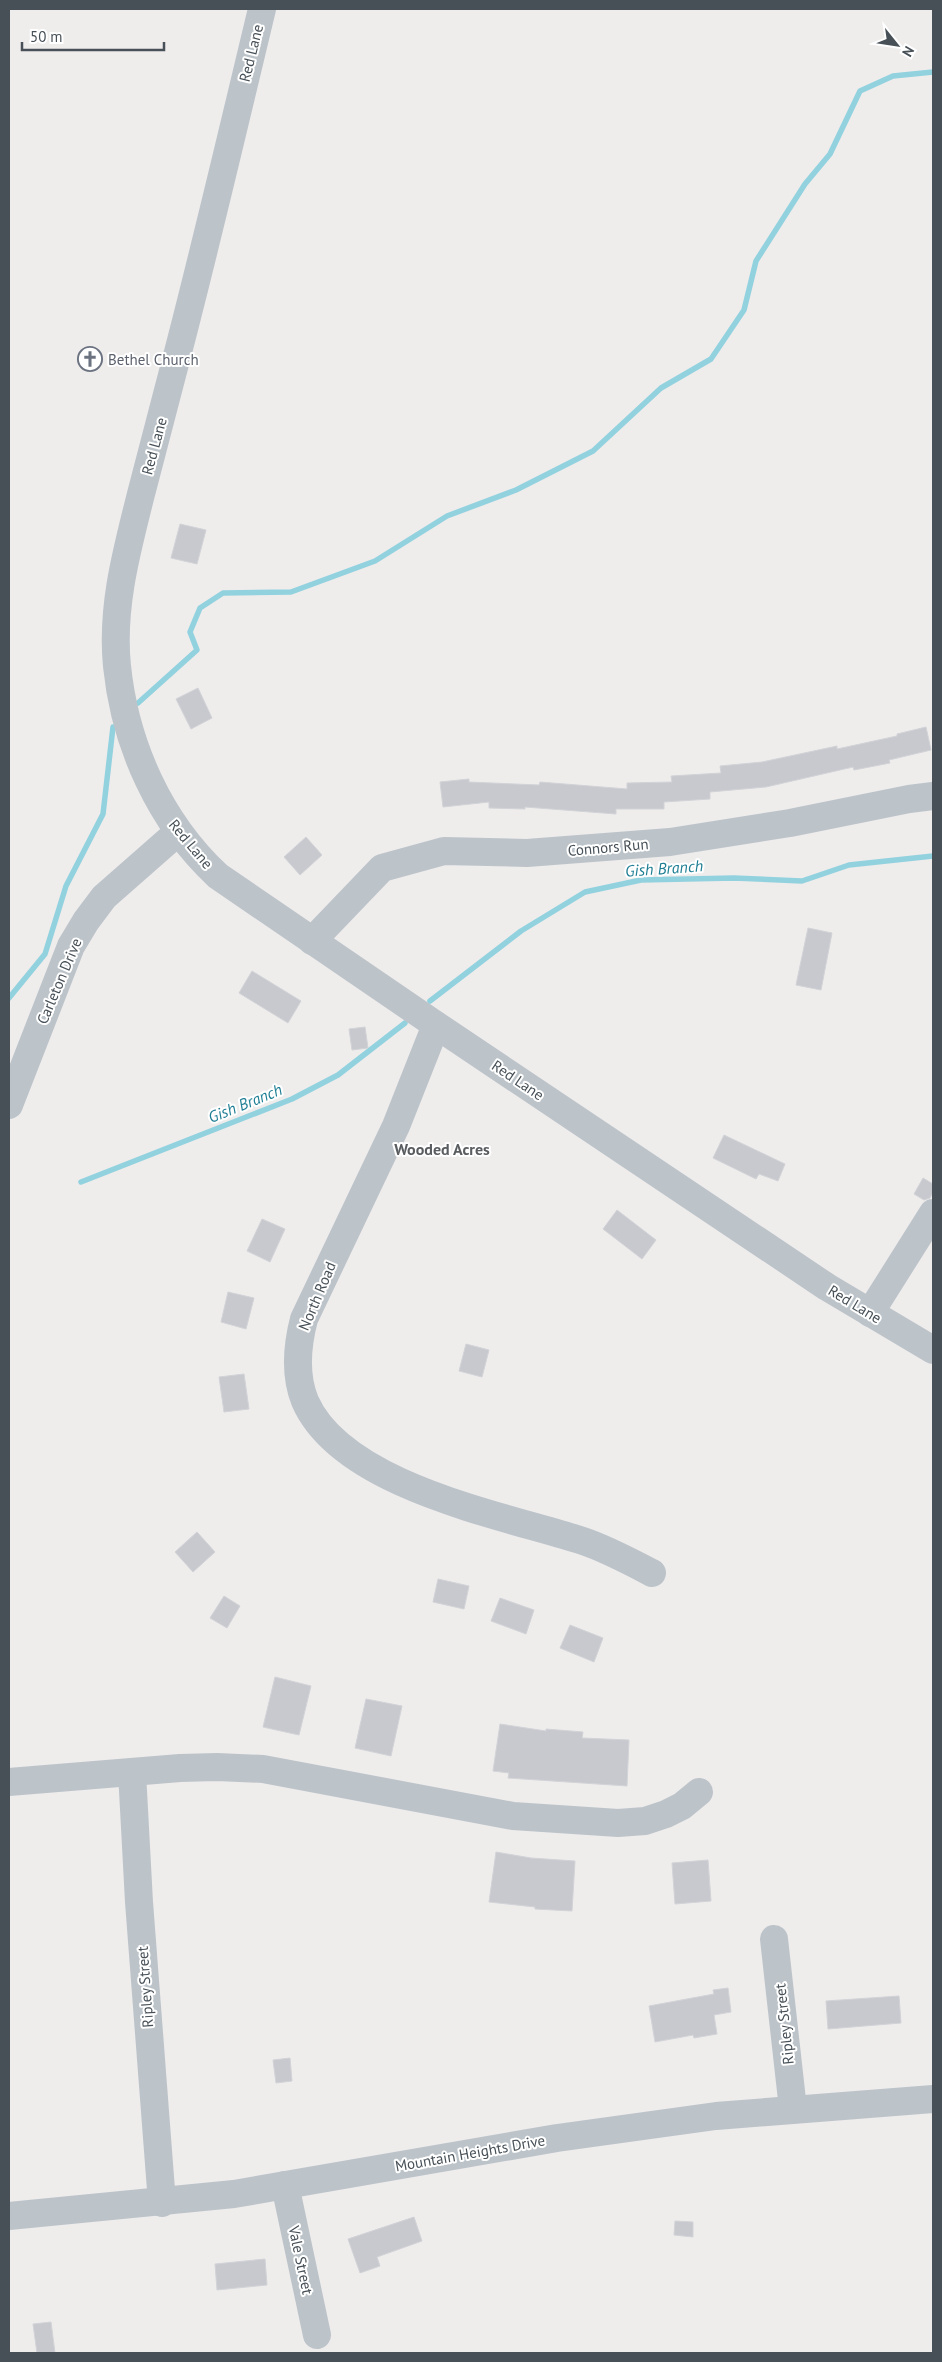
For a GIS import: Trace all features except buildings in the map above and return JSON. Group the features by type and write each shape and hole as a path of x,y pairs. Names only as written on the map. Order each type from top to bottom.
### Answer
{"street":[{"name":"Red Lane","path":"262,9 178,354 126,552 118,598 117,666 123,703 137,753 148,779 178,832 199,858 218,876 436,1025 827,1287 933,1350"},
{"name":"Connors Run","path":"312,941 382,868 444,851 527,853 670,842 790,823 909,799 933,796"},
{"name":"Carleton Drive","path":"9,1106 71,946 86,921 104,897 178,832"},
{"name":"North Road","path":"436,1025 396,1126 304,1319 298,1341 297,1364 299,1381 305,1400 310,1411 330,1435 354,1455 388,1477 422,1492 585,1542 652,1572"},
{"path":"870,1313 933,1213"},
{"path":"9,1782 217,1767 263,1769 504,1814 582,1822 645,1821 682,1806 699,1792"},
{"name":"Ripley Street","path":"132,1772 139,1902 162,2202"},
{"name":"Ripley Street","path":"774,1939 793,2109"},
{"name":"Mountain Heights Drive","path":"9,2216 162,2202 285,2186 556,2138 716,2116 933,2099"},
{"name":"Vale Street","path":"285,2186 317,2335"}],"waterway":[{"path":"138,703 197,650 190,632 200,608 223,593 291,592 375,561 447,516 516,490 593,451 661,388 711,359 744,310 756,261 805,184 830,154 860,91 893,76 933,72"},
{"path":"9,998 45,954 66,886 103,814 113,727"},
{"name":"Gish Branch","path":"430,1001 521,931 585,892 641,880 734,878 802,881 849,865 933,856"},
{"name":"Gish Branch","path":"81,1182 292,1099 338,1075 405,1023"}],"place":[{"name":"Bethel Church","path":"90,359"}],"district":[{"name":"Wooded Acres","path":"442,1149"}]}
